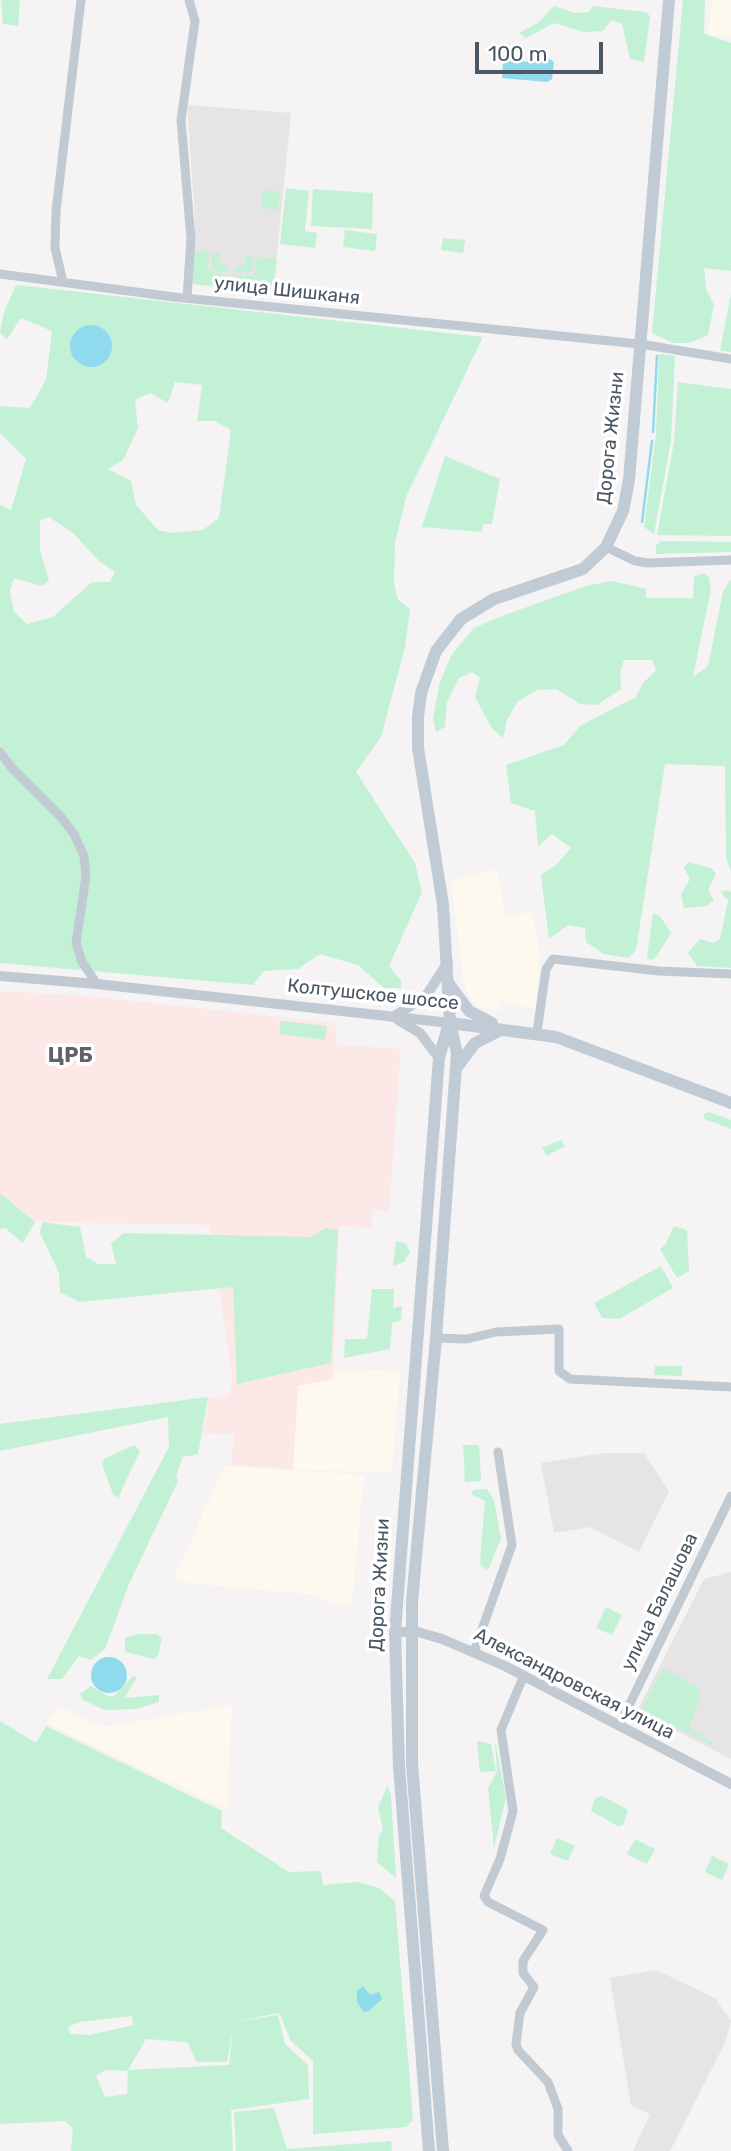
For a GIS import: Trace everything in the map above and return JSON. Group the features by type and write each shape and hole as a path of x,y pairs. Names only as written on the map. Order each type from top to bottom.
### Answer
{"main road":[{"name":"Дорога Жизни","path":"443,2151 412,1764 412,1632 425,1433 436,1338 457,1054 450,1023 443,905 418,748 419,705 427,672 446,635 476,608 583,569 606,547 624,511 669,0"},
{"path":"448,982 469,1011 505,1028"},
{"name":"Дорога Жизни","path":"429,2151 398,1756 395,1632 439,1058 450,1023"},
{"name":"Колтушское шоссе","path":"450,1023 537,1032 731,1103"},
{"path":"456,1068 475,1043 505,1028"}],"street":[{"path":"63,282 55,248 56,211 81,0"},
{"name":"улица Шишканя","path":"189,0 195,21 181,120 191,239 187,298 640,344 731,359"},
{"path":"0,274 187,298"},
{"path":"606,547 635,562 731,560"},
{"path":"0,752 12,768 60,816 74,834 84,856 86,876 76,943 82,962 96,984"},
{"path":"537,1032 546,969 549,962 560,958 659,971 731,974"},
{"path":"439,1058 421,1033 393,1017 426,996 448,962"},
{"name":"Колтушское шоссе","path":"0,976 450,1023"},
{"path":"436,1338 467,1339 496,1332 559,1329 559,1371 570,1379 731,1387"},
{"path":"474,1652 512,1545 498,1452"},
{"name":"улица Балашова","path":"620,1724 731,1496"},
{"name":"Александровская улица","path":"395,1632 412,1632 442,1639 474,1652 620,1724 731,1784"},
{"path":"524,1675 501,1730 513,1811 500,1859 484,1896 488,1902 543,1930 523,1961 523,1973 534,1987 520,2013 516,2044 518,2050 548,2082 558,2109 558,2135 568,2151"}],"shaded area":[{"path":"712,0 731,0 731,37 708,34"},
{"path":"187,105 291,113 273,293 193,284 195,220"},
{"path":"497,869 506,916 532,912 540,955 536,1009 501,1001 500,1011 480,1008 470,998 463,981 451,881"},
{"path":"0,991 85,996 335,1023 337,1045 401,1049 389,1211 373,1210 372,1228 339,1226 333,1379 298,1386 293,1469 231,1465 234,1434 203,1433 209,1398 230,1396 232,1376 210,1225 35,1222 0,1193"},
{"path":"400,1371 392,1473 293,1469 298,1386 333,1379 334,1372"},
{"path":"604,1453 644,1453 669,1491 639,1552 590,1527 554,1533 541,1463"},
{"path":"224,1466 364,1475 352,1606 328,1603 315,1595 188,1583 175,1576"},
{"path":"731,1572 731,1759 637,1711 704,1579"},
{"path":"57,1705 98,1725 110,1726 232,1705 227,1809 46,1723"},
{"path":"656,1970 715,1998 731,2021 725,2043 670,2151 633,2151 650,2114 631,2105 610,1978"}],"green space":[{"path":"1,0 20,0 18,26 3,24"},
{"path":"683,0 705,0 704,34 731,43 731,271 704,268 706,289 714,305 708,335 689,343 673,343 652,333"},
{"path":"554,6 575,13 589,12 592,6 646,12 650,16 644,62 630,59 622,24 611,20 603,31 584,32 554,23 526,38 519,33 538,23"},
{"path":"286,188 309,191 305,231 317,233 315,248 280,244"},
{"path":"313,189 373,193 372,229 311,226"},
{"path":"263,190 280,192 278,210 261,208"},
{"path":"345,230 377,234 375,251 343,247"},
{"path":"443,238 465,240 463,253 441,250"},
{"path":"194,251 209,252 208,268 211,272 228,274 227,288 193,284"},
{"path":"212,253 220,253 219,264 226,265 228,272 212,270"},
{"path":"246,256 254,257 252,272 233,272 237,266 244,266"},
{"path":"256,257 277,259 273,293 235,289 236,285 232,284 233,275 251,276 255,273"},
{"path":"16,285 483,337 406,497 395,543 394,583 398,600 410,609 405,647 381,737 356,772 415,863 422,892 389,966 401,981 401,988 384,988 358,965 320,954 298,969 264,971 253,985 0,963 0,505 11,510 26,459 0,433 0,406 30,408 46,380 52,331 21,318 7,339 0,333 4,312","holes":["175,382 202,385 197,421 215,421 231,430 219,518 203,530 173,533 158,530 136,505 131,481 108,469 123,460 138,428 135,400 150,393 168,403","49,517 73,533 98,560 115,572 110,582 92,582 53,617 27,624 14,612 10,592 14,578 42,586 49,580 40,550 40,520"]},
{"path":"731,294 731,352 720,351"},
{"path":"659,354 675,356 671,441 654,534 644,527 656,434"},
{"path":"678,382 731,389 731,536 657,535 674,442"},
{"path":"445,456 500,479 492,524 483,524 482,532 422,527"},
{"path":"661,541 731,542 731,552 656,554 656,545"},
{"path":"703,573 709,577 711,589 693,677 708,666 723,592 731,579 731,871 726,857 725,766 665,764 636,950 629,958 604,954 586,942 585,928 568,925 549,939 541,875 557,864 571,848 552,834 538,846 535,811 511,803 506,765 564,745 580,726 636,697 643,683 656,670 652,660 624,660 620,673 621,689 597,705 580,704 556,689 537,690 518,701 507,720 503,738 491,727 475,697 480,678 472,672 459,678 447,702 445,727 436,732 433,718 440,682 452,654 474,628 502,616 586,586 612,581 646,589 646,598 693,598 694,577"},
{"path":"688,862 711,868 716,874 708,890 714,900 706,906 684,908 681,894 690,879 684,868"},
{"path":"721,892 731,892 731,968 697,966 688,953 700,939 714,943 720,939 728,901"},
{"path":"653,913 660,916 671,933 656,957 651,960 647,957"},
{"path":"281,1021 327,1026 325,1040 279,1034"},
{"path":"709,1112 731,1120 731,1129 705,1119 703,1114"},
{"path":"561,1140 565,1146 547,1156 542,1148"},
{"path":"0,1193 35,1222 23,1243 5,1228 0,1229"},
{"path":"42,1222 80,1227 86,1257 98,1264 116,1264 111,1243 124,1233 311,1237 325,1228 338,1230 331,1363 237,1384 233,1287 79,1302 60,1292 59,1273 40,1233"},
{"path":"674,1226 687,1230 689,1271 677,1278 660,1249 665,1245"},
{"path":"396,1241 405,1243 410,1252 404,1262 393,1266"},
{"path":"661,1266 673,1288 619,1319 602,1318 594,1303"},
{"path":"372,1289 394,1289 393,1308 402,1306 401,1320 392,1323 390,1349 344,1358 345,1339 367,1339"},
{"path":"655,1366 682,1366 682,1376 654,1375"},
{"path":"208,1397 198,1454 183,1457 176,1475 178,1481 129,1584 105,1649 91,1660 79,1656 62,1679 47,1679 169,1447 168,1417 0,1451 0,1424"},
{"path":"135,1445 140,1451 118,1498 113,1494 102,1464 105,1458"},
{"path":"463,1445 479,1445 481,1481 465,1482"},
{"path":"487,1489 494,1500 501,1539 488,1570 481,1566 480,1561 485,1501 471,1494 473,1490"},
{"path":"606,1607 622,1615 612,1635 596,1628"},
{"path":"137,1634 157,1634 162,1638 158,1656 154,1659 125,1652 125,1638"},
{"path":"663,1668 699,1688 700,1700 690,1724 691,1730 713,1742 711,1745 642,1709"},
{"path":"134,1675 137,1678 124,1698 159,1695 159,1702 136,1709 105,1710 83,1700 80,1694 91,1686 108,1696 114,1696"},
{"path":"0,1721 36,1743 46,1726 222,1811 221,1828 289,1872 321,1871 323,1885 358,1882 379,1888 395,1901 413,2120 406,2127 313,2134 313,2061 291,2041 279,2013 233,2022 278,2015 285,2044 308,2065 309,2099 231,2110 233,2151 71,2151 73,2129 65,2121 0,2124","holes":["132,2016 133,2025 90,2035 70,2034 68,2027 79,2022","233,2028 229,2065 128,2070 146,2039 187,2042 197,2062 227,2062","106,2070 128,2071 127,2094 105,2097 96,2076"]},
{"path":"477,1741 491,1744 496,1771 480,1772"},
{"path":"495,1741 506,1798 494,1848 488,1788 497,1772"},
{"path":"388,1785 396,1878 377,1862 379,1836 383,1830 378,1807"},
{"path":"602,1796 628,1810 623,1825 618,1826 591,1811 595,1798"},
{"path":"557,1838 575,1846 568,1861 550,1854"},
{"path":"635,1839 655,1849 647,1864 627,1854"},
{"path":"712,1856 729,1864 722,1880 705,1872"},
{"path":"274,2108 287,2149 391,2141 392,2151 236,2151 234,2112"}],"water":[{"path":"545,56 554,62 552,79 547,82 502,78 503,61 536,62"},
{"path":"91,325 106,331 112,346 106,361 91,367 76,361 70,346 76,331"},
{"path":"109,1657 122,1662 127,1675 122,1688 109,1693 96,1688 91,1675 96,1662"},
{"path":"363,1986 370,1995 379,1992 382,1999 369,2011 364,2012 357,2002 357,1991"}],"waterway":[{"path":"653,432 657,356"},
{"path":"642,522 652,441"}],"district":[{"name":"ЦРБ","path":"70,1056"}]}
